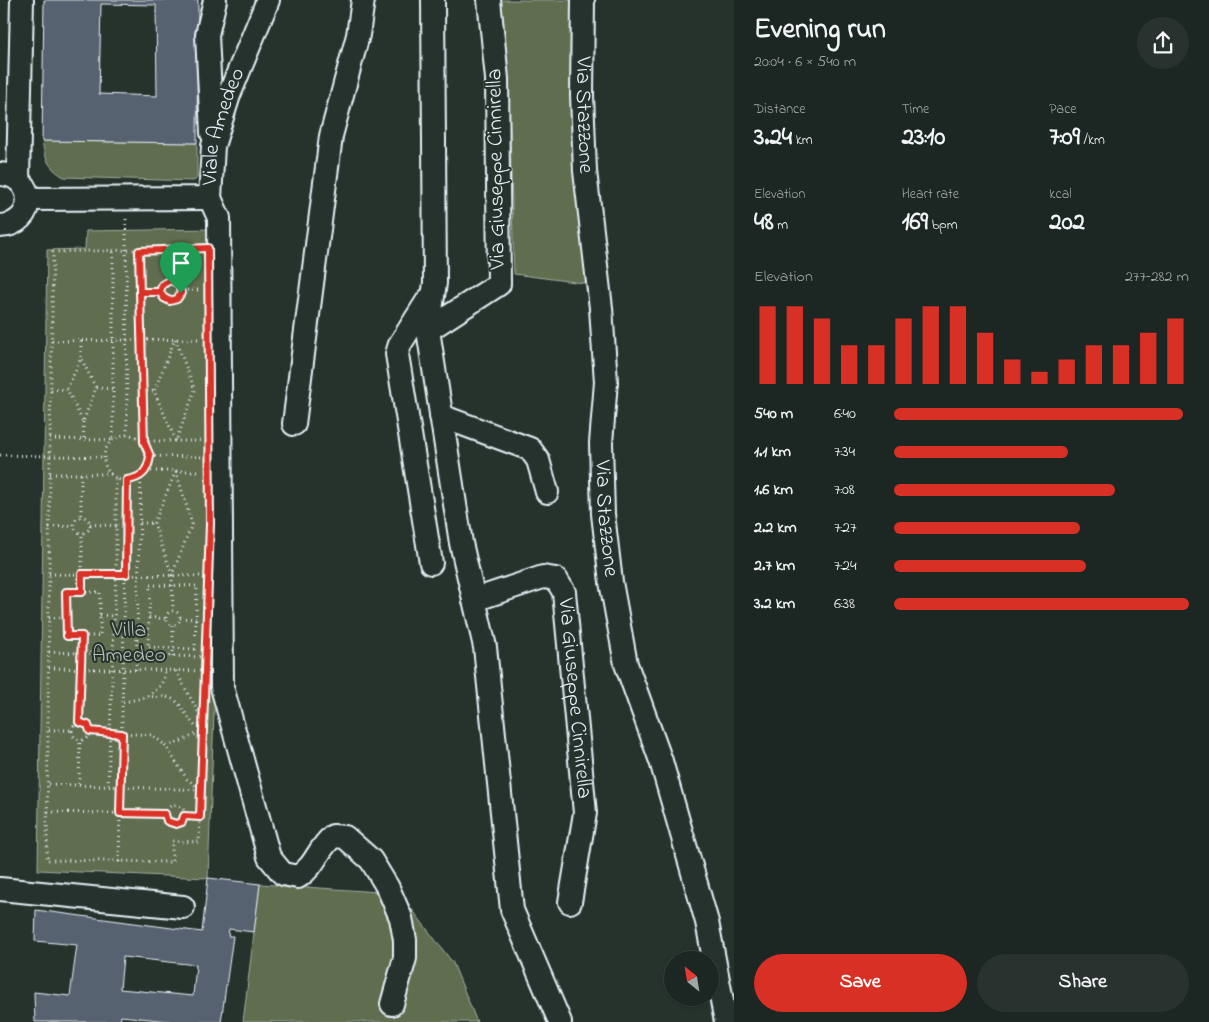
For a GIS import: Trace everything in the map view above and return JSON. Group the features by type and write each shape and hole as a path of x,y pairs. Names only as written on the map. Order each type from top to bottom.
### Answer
{"street":[{"path":"0,226 15,222 23,216 15,184 22,0"},
{"path":"213,146 207,36 215,0"},
{"name":"Viale Amedeo","path":"15,184 126,198 210,198 213,146 229,95 268,0"},
{"path":"294,424 331,136 358,35 363,0"},
{"path":"433,0 434,273 428,330 461,543 485,647 512,910 560,1022"},
{"name":"Via Giuseppe Cinnirella","path":"428,330 499,284 497,79 489,0"},
{"name":"Via Stazzone","path":"583,0 582,95 585,172 602,308 606,382 601,443 603,514 611,582 626,664 661,760 708,922 726,1022"},
{"path":"210,198 219,218 222,687 269,857 283,874 298,877 311,869 322,846 333,836 345,836 372,860 388,888 401,918 405,940 405,958 392,1004"},
{"path":"431,563 397,354 400,344 433,293"},
{"path":"441,416 530,449 538,460 547,492"},
{"name":"Via Giuseppe Cinnirella","path":"474,600 542,577 556,579 564,592 585,814 570,902"},
{"path":"0,889 184,907"}],"path":[{"path":"126,198 127,435"},
{"path":"208,248 211,457 207,672 199,842 172,840 172,862 48,860 49,527 53,252 126,252 208,248"},
{"path":"113,252 113,440 108,446 105,457 107,468 111,474 116,478 127,480 141,476 146,471 150,456 144,442 139,251"},
{"path":"170,280 176,281 182,290 180,296 174,300 164,298 160,292 162,285 170,280"},
{"path":"182,290 208,290"},
{"path":"140,292 160,292"},
{"path":"175,339 154,391 176,441"},
{"path":"175,339 195,390 176,441"},
{"path":"52,341 209,339"},
{"path":"80,341 81,358 96,388 83,422"},
{"path":"81,358 68,389 83,422 84,440"},
{"path":"96,388 113,389"},
{"path":"51,390 68,389"},
{"path":"142,391 154,391"},
{"path":"50,440 113,440 127,435 139,438 144,442 210,441"},
{"path":"0,455 105,457"},
{"path":"150,456 211,457"},
{"path":"146,471 210,471"},
{"path":"173,610 172,575 154,523 176,471"},
{"path":"172,575 192,524 176,471"},
{"path":"50,474 111,474"},
{"path":"81,474 81,517"},
{"path":"136,670 141,476"},
{"path":"108,785 114,655 116,478"},
{"path":"119,862 127,480"},
{"path":"81,517 89,520 90,524 89,529 82,533"},
{"path":"74,526 75,521 81,517"},
{"path":"140,523 154,523"},
{"path":"90,524 116,526"},
{"path":"49,527 74,526 82,533 82,592"},
{"path":"49,574 209,576"},
{"path":"150,585 173,585 197,586 195,649 148,647 150,585"},
{"path":"66,592 82,592 100,592 100,636 67,636 66,592"},
{"path":"173,610 178,612 180,618 177,624 173,625"},
{"path":"166,618 167,614 173,610"},
{"path":"100,615 115,616"},
{"path":"49,618 66,617"},
{"path":"149,617 166,618 173,625 173,657"},
{"path":"180,618 196,619"},
{"path":"79,722 82,636"},
{"path":"49,652 124,656 207,657"},
{"path":"49,668 207,672"},
{"path":"147,697 162,684 166,670"},
{"path":"176,671 204,722"},
{"path":"123,702 147,697 167,696 180,705 195,726 204,729"},
{"path":"79,722 88,725 90,731 88,737 80,740 75,738 72,730 74,725 79,722"},
{"path":"165,745 175,744 204,729"},
{"path":"49,730 72,730"},
{"path":"90,731 152,735 165,745 187,778 202,790"},
{"path":"79,784 80,740"},
{"path":"49,784 120,785 202,790"},
{"path":"176,805 183,810 184,816 179,824 172,824 167,821 165,814 170,806 176,805"},
{"path":"48,812 165,814"},
{"path":"184,816 200,817"}],"green space":[{"path":"495,0 576,0 571,108 590,284 514,274 509,96"},
{"path":"42,141 197,143 197,178 194,181 64,177 54,170 48,162"},
{"name":"Villa Amedeo","path":"215,229 217,632 208,878 38,870 47,250 85,249 86,231"},
{"path":"260,884 379,892 394,886 453,963 477,1022 243,1022"}],"building":[{"path":"44,0 198,0 197,143 42,141","holes":["101,4 156,5 157,96 99,94"]},
{"path":"208,878 260,884 254,932 229,929 228,936 233,936 221,1022 178,1022 121,1016 120,1022 35,1022 34,992 70,996 77,945 35,941 36,910 202,932","holes":["123,957 196,965 193,996 120,989"]}],"route":[{"path":"181,293 177,299 170,301 164,298 160,292 140,292 144,442 150,456 146,471 141,476 127,480 126,574 82,574 82,592 66,592 67,636 82,636 79,722 86,723 90,731 122,734 120,813 165,814 167,821 172,824 179,824 184,819 184,816 200,817 207,672 211,457 208,248 139,251 140,292 160,292 164,282 174,280 181,286 181,293"}]}
